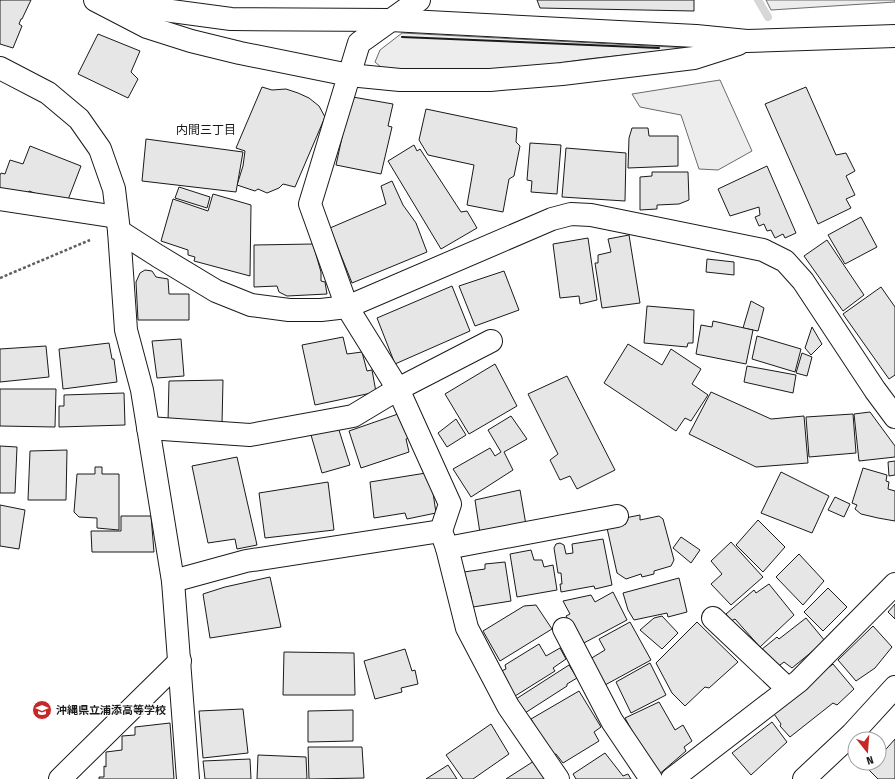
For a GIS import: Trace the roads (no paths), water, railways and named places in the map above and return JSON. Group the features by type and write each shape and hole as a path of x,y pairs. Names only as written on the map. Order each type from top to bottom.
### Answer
{"street":[{"path":"95,0 147,27 191,41 240,53 349,75 400,80 490,80 562,74 694,58 747,41"},
{"path":"113,0 157,9 216,9 239,19 390,20 696,36 747,41 895,36"},
{"path":"419,0 359,43 310,204 347,307 398,389 450,504 444,540 467,628 508,706 558,779"},
{"path":"216,9 240,53"},
{"path":"0,68 48,93 79,119 100,149 114,189 126,330 142,390 173,581 188,779"},
{"path":"0,199 118,224 158,256 216,291 250,305 289,310 321,310 347,307 552,219 571,214 591,215 763,250 785,261 803,281 895,417"},
{"path":"148,428 250,435 353,416 398,389 491,341"},
{"path":"173,581 246,561 444,540 617,516"},
{"path":"672,779 799,681 895,584"},
{"path":"713,618 788,689"},
{"path":"564,629 612,721 651,779"},
{"path":"60,779 180,661"},
{"path":"804,779 852,734 895,687"}],"waterway":[{"path":"758,0 768,17"}],"place":[{"name":"沖縄県立浦添高等学校","path":"42,710"}],"district":[{"name":"内間三丁目","path":"206,130"}]}
